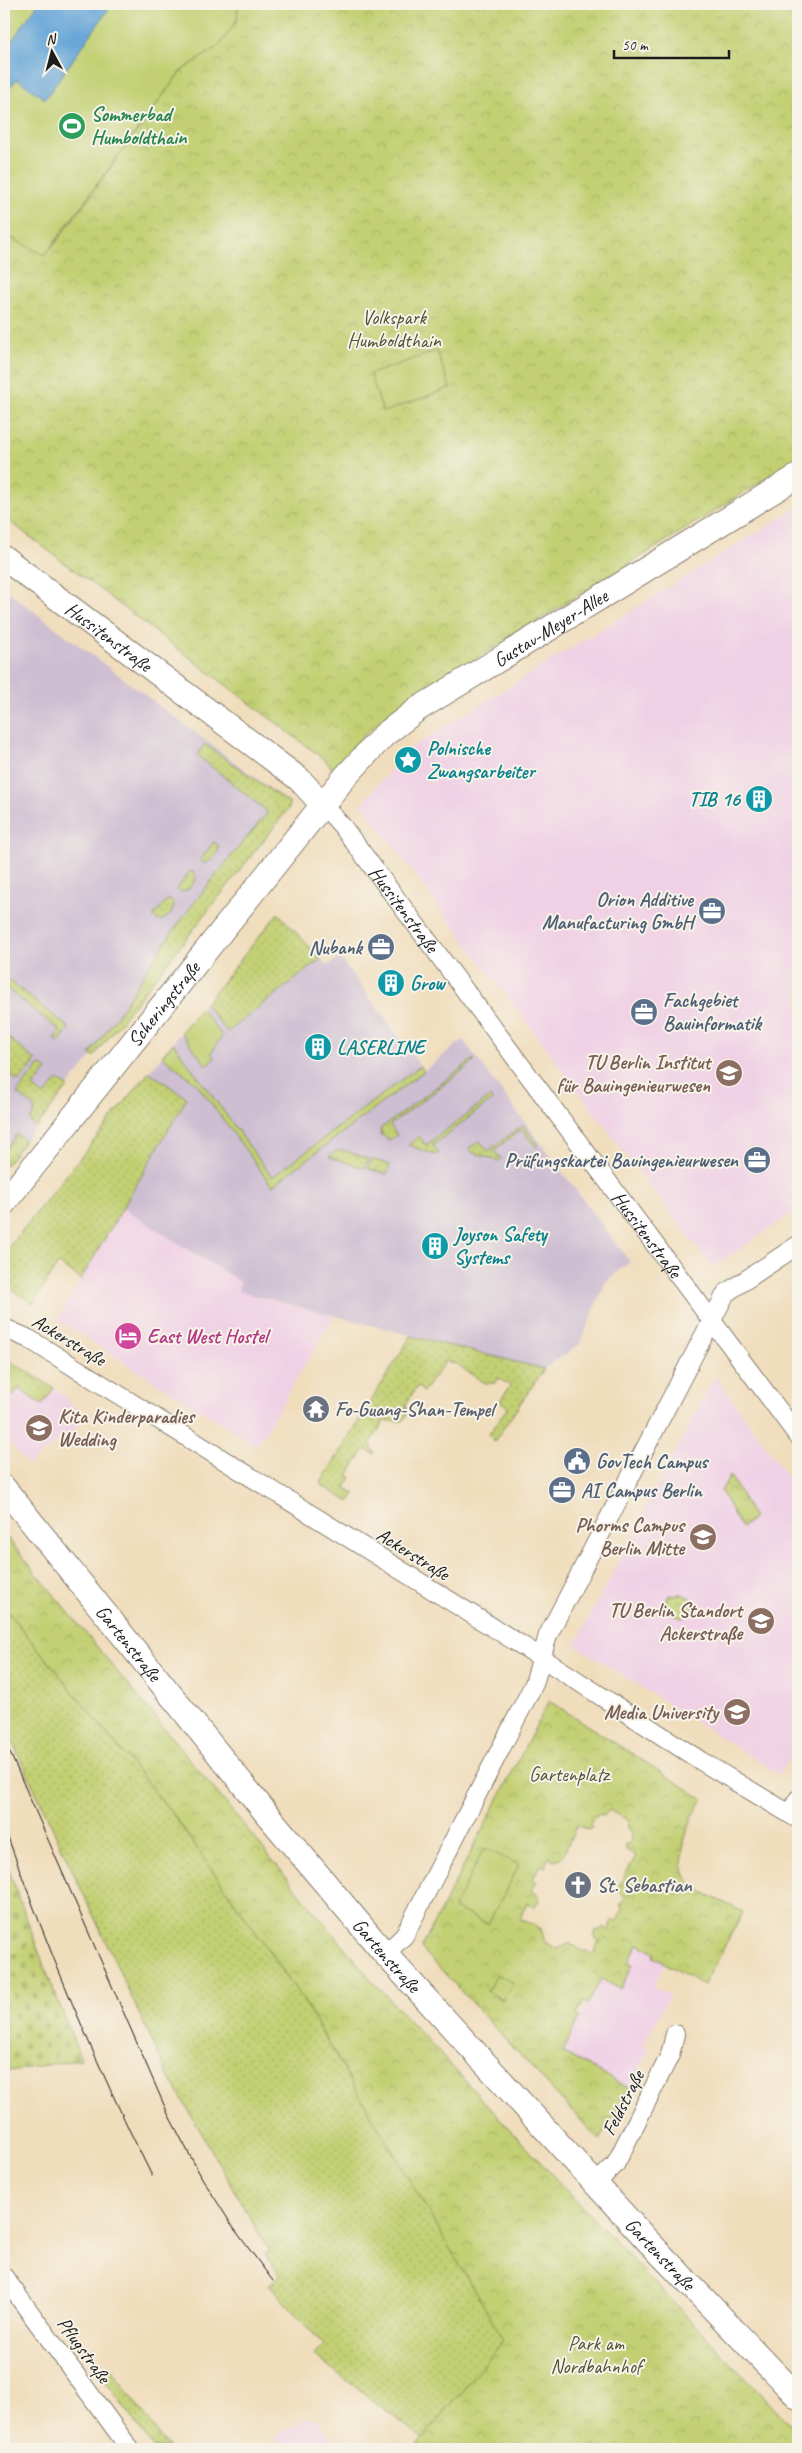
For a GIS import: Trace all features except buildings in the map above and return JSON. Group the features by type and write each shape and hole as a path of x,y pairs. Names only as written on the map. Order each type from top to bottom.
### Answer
{"street":[{"name":"Gustav-Meyer-Allee","path":"323,805 384,735 418,709 798,476"},
{"name":"Hussitenstraße","path":"4,558 299,779 342,826 712,1318 798,1436"},
{"name":"Scheringstraße","path":"4,1203 323,805"},
{"path":"385,1954 404,1936 532,1689 548,1634 726,1293 798,1245"},
{"name":"Ackerstraße","path":"4,1328 29,1338 542,1658 692,1756 796,1811"},
{"name":"Gartenstraße","path":"4,1488 266,1813 385,1954 595,2184 798,2397"},
{"name":"Feldstraße","path":"595,2184 614,2167 670,2055 675,2034"},
{"name":"Pflugstraße","path":"4,2277 130,2449"}],"shaded area":[{"path":"798,507 798,1209 712,1268 362,805 406,751"},
{"path":"4,589 289,803 289,808 4,1167"},
{"path":"278,913 327,966 340,958 424,1071 463,1040 630,1262 606,1281 580,1344 544,1369 238,1291 240,1282 122,1208 187,1099 149,1072"},
{"path":"122,1208 240,1282 238,1291 334,1316 257,1446 57,1320"},
{"name":"Phorms Campus Berlin Mitte","path":"715,1376 798,1491 798,1741 780,1775 575,1645"},
{"name":"Kita Kinderparadies Wedding","path":"54,1388 66,1398 85,1420 28,1465 4,1436 4,1403 19,1389 42,1405"},
{"path":"638,1944 656,1953 654,1957 665,1963 653,1986 670,1995 643,2045 649,2049 629,2088 561,2052 601,1978 628,1962"},
{"path":"308,2418 317,2419 338,2449 281,2449 274,2437"}],"green space":[{"name":"Sommerbad Humboldthain","path":"4,4 238,4 237,20 220,45 180,72 45,255 4,234"},
{"name":"Volkspark Humboldthain","path":"238,4 798,4 798,459 392,711 365,734 333,770 325,760 4,517 4,234 45,254 49,246 52,248 180,72 220,44 237,20"},
{"path":"437,351 450,388 383,412 370,374"},
{"path":"205,744 289,803 289,808 93,1057 90,1054 180,921 268,812 197,755"},
{"path":"214,842 219,846 217,852 212,859 204,863 200,860"},
{"path":"190,871 194,873 196,879 188,890 181,892 177,889"},
{"path":"168,899 174,904 170,915 159,921 153,917"},
{"path":"278,913 321,959 227,1032 205,1004"},
{"path":"4,976 69,1028 59,1042 54,1039 60,1031 4,986"},
{"path":"201,1008 222,1036 211,1053 215,1058 206,1065 181,1032"},
{"path":"4,1034 36,1061 19,1082 4,1069"},
{"path":"173,1043 272,1177 420,1066 424,1071 272,1186 197,1084 162,1056"},
{"path":"474,1059 475,1061 390,1125 397,1135 389,1140 382,1135 380,1129"},
{"path":"40,1065 47,1070 33,1087 44,1096 58,1080 68,1087 36,1127 31,1123 30,1119 34,1114 34,1107 17,1093"},
{"path":"149,1072 187,1098 81,1279 58,1264 33,1304 4,1284 4,1253"},
{"path":"490,1097 492,1100 433,1145 439,1153 436,1155 408,1145 419,1136 426,1145"},
{"path":"523,1125 538,1145 536,1147 522,1129 494,1150 501,1159 499,1161 472,1152 469,1148 480,1141 488,1151"},
{"path":"17,1134 25,1141 4,1167 4,1151"},
{"path":"343,1150 368,1159 365,1168 329,1157 336,1151"},
{"path":"371,1159 390,1165 387,1174 368,1169"},
{"path":"411,1336 544,1369 494,1442 489,1434 508,1407 500,1401 510,1386 499,1378 495,1383 485,1383 456,1364 446,1361 423,1392 419,1387 416,1388 406,1404 408,1414 403,1421 384,1421 370,1444 375,1454 365,1449 348,1475 352,1477 345,1487 355,1494 349,1502 320,1484"},
{"path":"5,1358 54,1388 42,1405 19,1389 4,1403"},
{"path":"730,1475 754,1518 741,1528 721,1491"},
{"name":"Park am Nordbahnhof","path":"4,1534 368,1976 580,2205 798,2433 798,2449 414,2449 504,2340 302,1998 172,1813 4,1607"},
{"path":"681,1594 691,1598 694,1607 689,1615 681,1618 666,1612 664,1604 669,1595"},
{"path":"4,1607 172,1813 302,1998 505,2340 423,2439 314,2355 324,2345 269,2285 280,2275 264,2254 269,2251 166,2071 4,1724"},
{"name":"Gartenplatz","path":"549,1701 703,1799 687,1830 682,1855 683,1867 687,1878 694,1886 711,1897 743,1912 704,1985 654,1957 655,1953 638,1944 628,1962 633,1964 620,1989 601,1979 588,2004 583,2002 576,2015 580,2017 562,2052 629,2088 599,2140 421,1948","holes":["609,1810 629,1820 627,1828 631,1831 632,1839 629,1844 625,1844 626,1850 636,1856 618,1887 621,1894 626,1897 620,1906 624,1908 617,1922 613,1920 609,1930 604,1927 598,1931 596,1930 594,1937 601,1942 598,1942 594,1955 585,1950 583,1952 572,1946 571,1943 557,1949 545,1943 541,1928 538,1929 537,1926 520,1919 527,1902 534,1907 539,1901 537,1893 531,1890 537,1882 533,1879 540,1865 545,1867 549,1857 554,1860 562,1858 577,1825 587,1830 592,1828 590,1825 593,1819 600,1814 604,1816"]},
{"path":"484,1848 519,1865 488,1924 454,1908"},
{"path":"4,1857 44,1966 81,2059 4,2072"},
{"path":"497,1974 513,1983 503,2000 487,1991"},
{"path":"109,2366 169,2449 155,2449 99,2372"}],"water":[{"path":"38,4 108,4 111,6 45,99 17,79 4,94 4,52"}],"tram line":[{"path":"4,1739 168,2114 202,2178 235,2230 273,2281"},
{"path":"4,1826 72,2004 152,2176"}],"place":[{"name":"Sommerbad Humboldthain","path":"72,126"},
{"name":"Polnische Zwangsarbeiter","path":"408,760"},
{"name":"TIB 16","path":"759,799"},
{"name":"Orion Additive Manufacturing GmbH","path":"712,911"},
{"name":"Nubank","path":"381,947"},
{"name":"Grow","path":"391,983"},
{"name":"Fachgebiet Bauinformatik","path":"644,1012"},
{"name":"LASERLINE","path":"318,1047"},
{"name":"TU Berlin Institut für Bauingenieurwesen","path":"729,1073"},
{"name":"Prüfungskartei Bauingenieurwesen","path":"757,1160"},
{"name":"Joyson Safety Systems","path":"435,1246"},
{"name":"East West Hostel","path":"128,1336"},
{"name":"Fo-Guang-Shan-Tempel","path":"316,1409"},
{"name":"Kita Kinderparadies Wedding","path":"39,1428"},
{"name":"GovTech Campus","path":"577,1461"},
{"name":"AI Campus Berlin","path":"562,1490"},
{"name":"Phorms Campus Berlin Mitte","path":"703,1537"},
{"name":"TU Berlin Standort Ackerstraße","path":"761,1621"},
{"name":"Media University","path":"737,1712"},
{"name":"St. Sebastian","path":"578,1885"}]}
